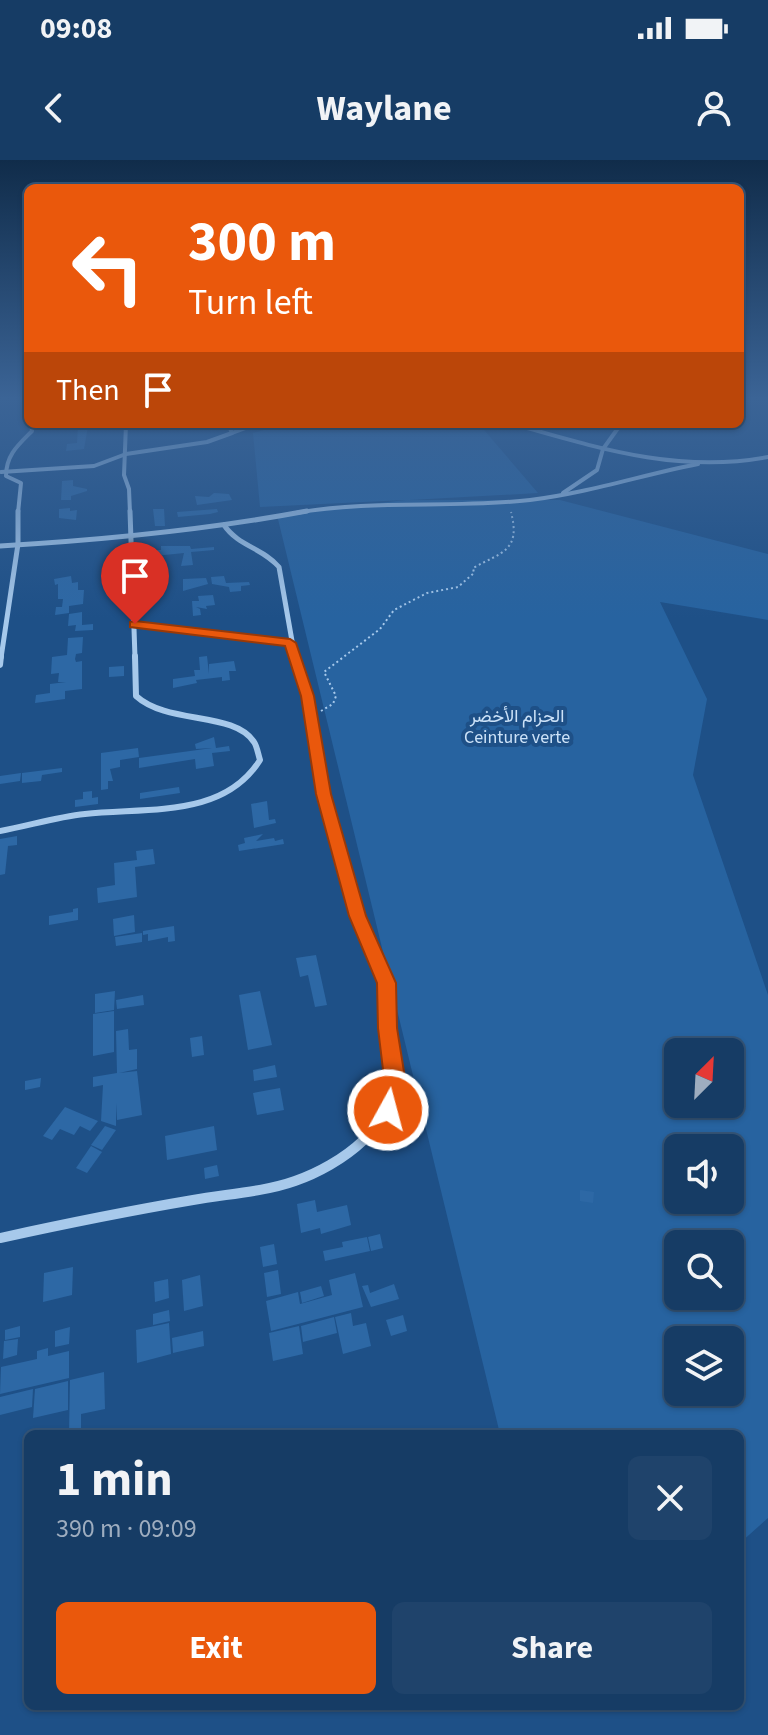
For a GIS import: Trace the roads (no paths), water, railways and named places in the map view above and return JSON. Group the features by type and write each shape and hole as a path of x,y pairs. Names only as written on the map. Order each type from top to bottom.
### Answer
{"street":[{"path":"0,665 18,544 16,534 21,483 2,472"},
{"path":"0,831 82,814 154,810 198,802 233,789 257,768 260,760 256,745 236,729 213,720 159,713 140,701 134,691 131,533 129,489 124,472"},
{"path":"559,496 595,472"},
{"path":"0,546 85,541 131,533 224,525 330,507 509,502 559,496 665,472"},
{"path":"0,1238 100,1216 294,1182 329,1166 372,1133 388,1110 395,1078 388,1028 387,983 358,916 324,794 308,696 290,643 279,567 270,556 232,537 224,525"},
{"path":"135,624 290,643"}],"park label":[{"name":"الحزام الأخضر Ceinture verte","path":"517,726"}]}
